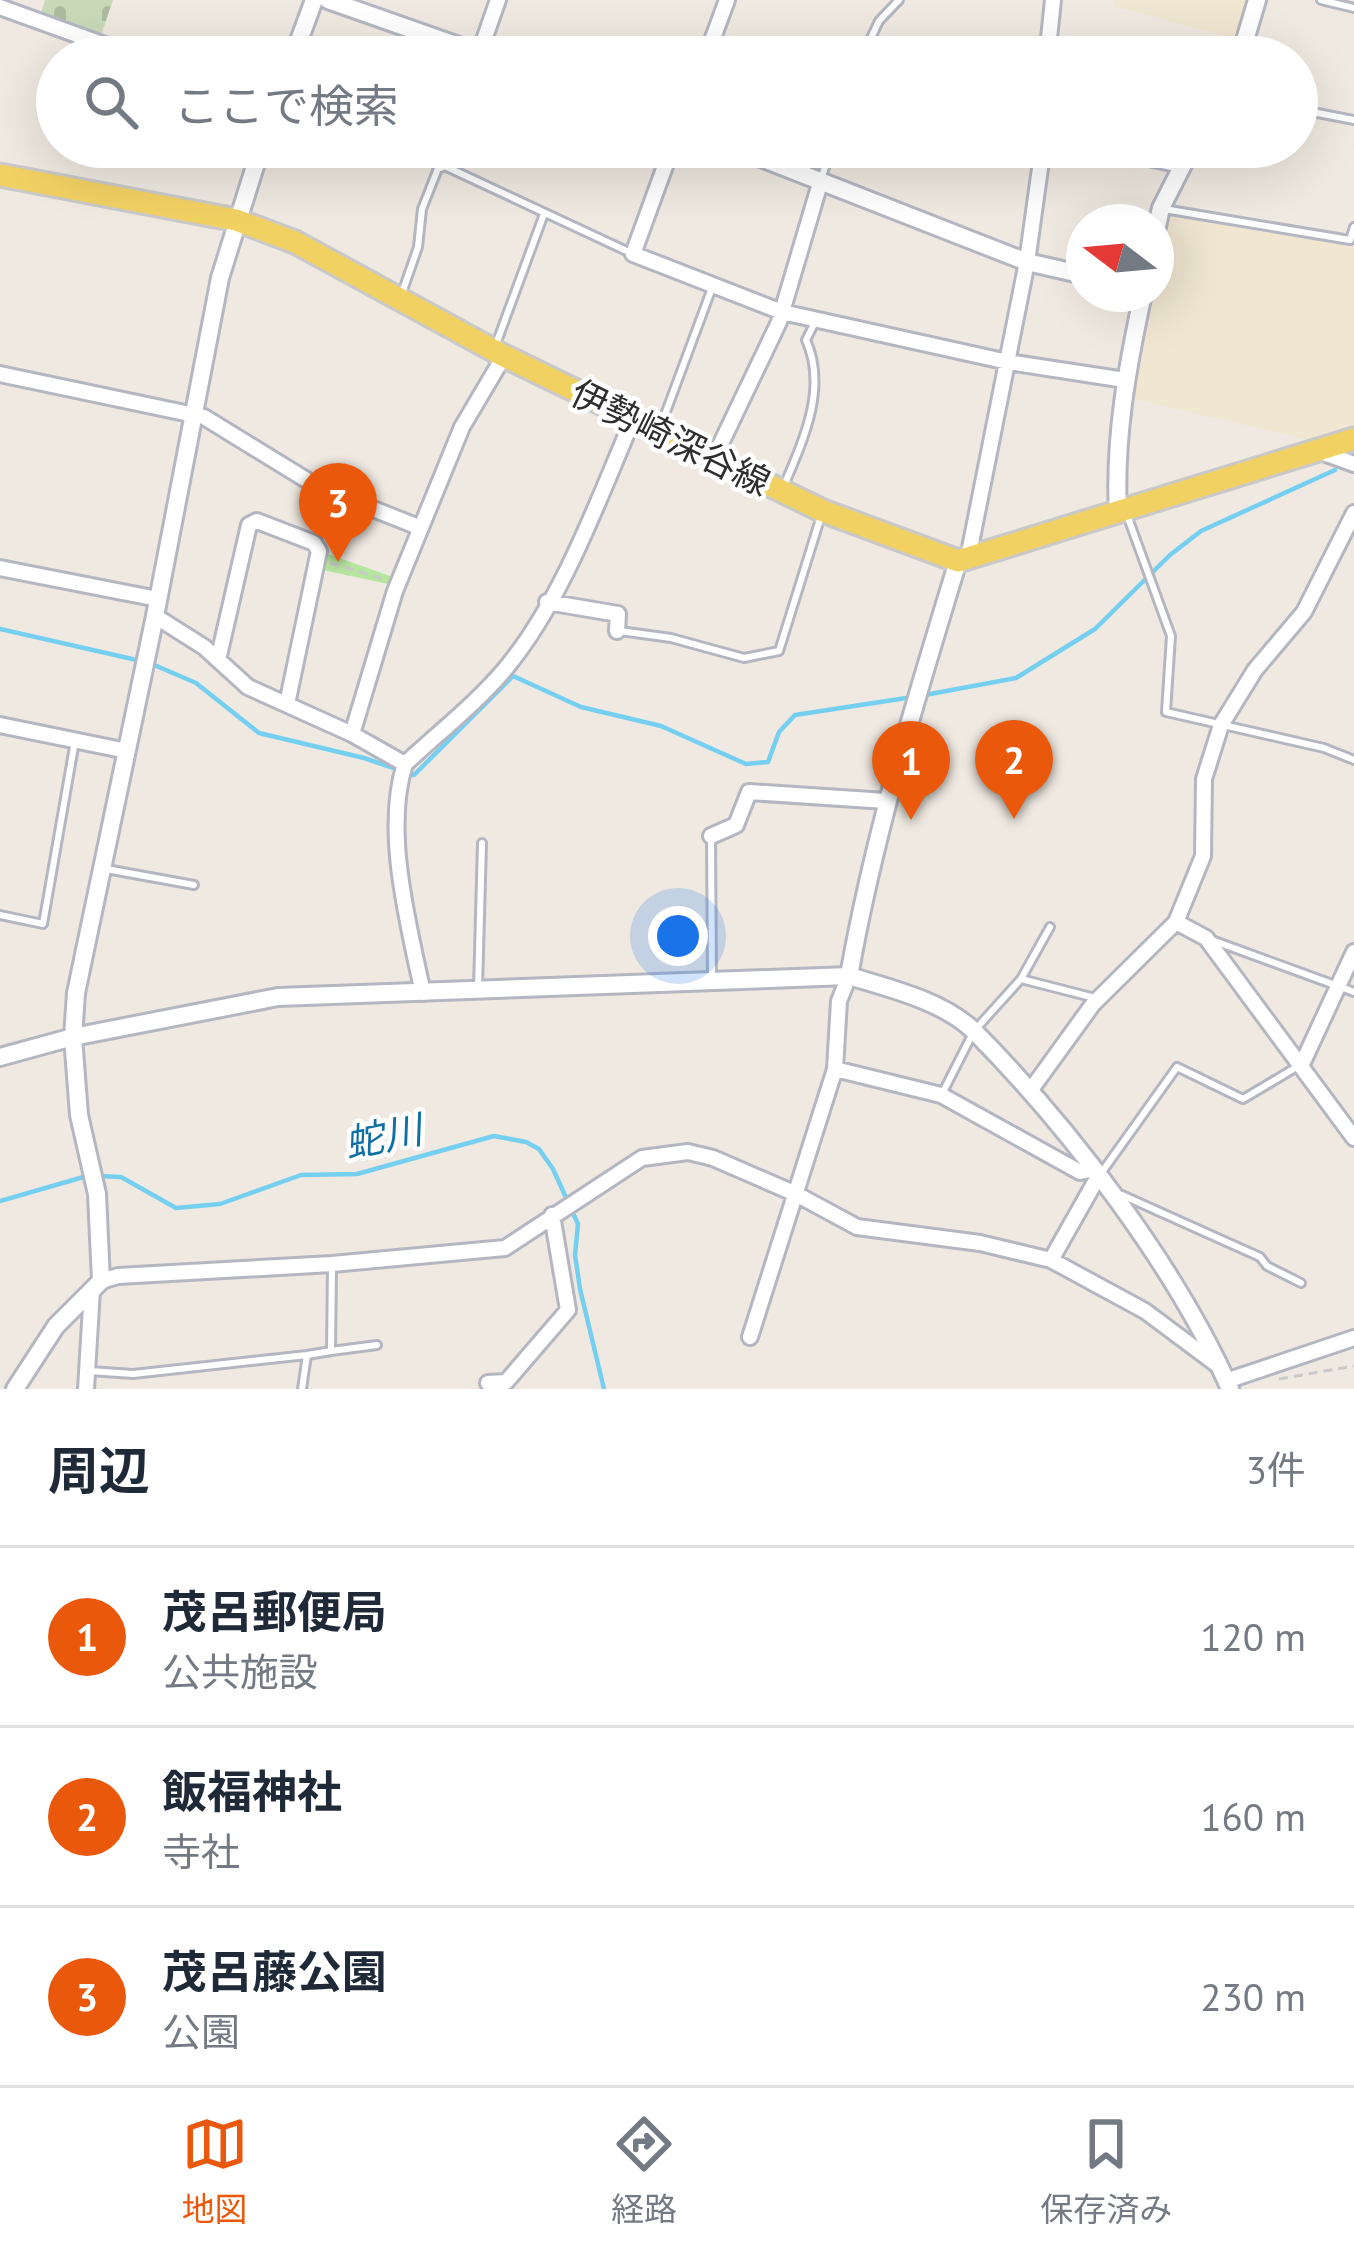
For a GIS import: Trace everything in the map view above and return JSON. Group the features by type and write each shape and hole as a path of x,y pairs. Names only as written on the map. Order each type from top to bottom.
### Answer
{"main road":[{"name":"伊勢崎深谷線","path":"0,175 236,220 295,242 498,353 823,511 963,560"},
{"path":"963,560 1354,439"}],"street":[{"path":"300,36 314,0"},
{"path":"328,0 427,36"},
{"path":"488,36 498,0"},
{"path":"714,36 727,0"},
{"path":"1049,36 1053,0"},
{"path":"1246,36 1257,0"},
{"path":"0,7 80,36"},
{"path":"86,1389 97,1286 98,1194 79,1115 73,1037 76,993 220,278 254,168"},
{"path":"665,168 633,254 782,312 1008,362 1125,380"},
{"path":"789,168 1028,262 1066,271"},
{"path":"750,1337 835,1069 838,1000 849,976 866,877 963,560 1028,262 1039,168"},
{"path":"1163,204 1179,169"},
{"path":"714,458 782,312 821,180"},
{"path":"1122,513 1116,469 1125,380 1139,312"},
{"path":"352,734 398,584 498,353"},
{"path":"0,374 204,417 318,488 421,528"},
{"path":"423,993 405,907 398,835 405,764 505,670 532,632 584,533 633,419"},
{"path":"1317,450 1354,464"},
{"path":"1030,1091 1098,999 1176,922 1203,856 1204,779 1222,725 1255,670 1304,612 1354,513"},
{"path":"218,660 250,525 256,520 314,543 317,559 287,704"},
{"path":"0,568 157,607 248,687 405,764"},
{"path":"547,602 618,614 616,631"},
{"path":"0,725 127,751"},
{"path":"711,836 736,825 749,792 886,801"},
{"path":"1176,922 1206,938 1354,1138"},
{"path":"1302,1064 1354,952"},
{"path":"0,1057 244,1001 849,976 932,1005 974,1031 1030,1091 1100,1177 1197,1322 1226,1380"},
{"path":"835,1069 941,1095 1080,1172 1100,1177"},
{"path":"15,1389 56,1326 97,1286 118,1276 505,1248 642,1158 688,1152 796,1194 857,1227 962,1240 1052,1260 1145,1311 1226,1380"},
{"path":"1052,1260 1100,1177"},
{"path":"488,1383 506,1382 568,1310 553,1215"},
{"path":"1226,1380 1354,1338"}],"lane":[{"path":"872,36 898,0"},
{"path":"1321,0 1354,8"},
{"path":"1318,113 1354,120"},
{"path":"399,299 418,248 422,209 438,168"},
{"path":"448,168 633,254"},
{"path":"821,180 825,168"},
{"path":"1174,168 1179,169"},
{"path":"1174,210 1350,240 1354,226"},
{"path":"498,353 544,214"},
{"path":"659,431 712,286"},
{"path":"782,491 807,430 816,362 806,340 815,320"},
{"path":"616,631 670,638 743,658 779,651 823,511"},
{"path":"1122,513 1171,636 1166,712 1324,748 1354,760"},
{"path":"0,915 43,924 75,741"},
{"path":"711,836 712,983"},
{"path":"478,992 482,843"},
{"path":"102,868 194,885"},
{"path":"941,1095 974,1031 1021,979 1050,926"},
{"path":"1206,938 1354,992"},
{"path":"1021,979 1098,999"},
{"path":"1301,1283 1267,1266 1260,1257 1100,1177 1177,1067 1243,1099 1302,1064"},
{"path":"331,1351 332,1264"},
{"path":"87,1371 133,1374 377,1345"},
{"path":"302,1389 307,1354"}],"path":[{"path":"317,559 398,584"},
{"path":"1274,1380 1354,1366"}],"shaded area":[{"path":"1116,0 1246,0 1236,36 1114,6"},
{"path":"1174,214 1354,243 1354,427 1310,440 1134,399 1151,312 1174,312"}],"green space":[{"path":"45,0 113,0 101,36 40,16"},
{"path":"328,554 393,577 388,584 323,570"}],"waterway":[{"path":"925,695 1016,678 1095,629 1201,531 1335,470"},
{"path":"0,629 141,661"},
{"path":"152,664 196,683 259,733 414,775 513,676 581,707 661,726 746,764 768,762 779,732 795,715 913,697"},
{"name":"蛇川","path":"98,1176 121,1177 176,1208 220,1204 301,1175 357,1174 494,1136 526,1142 539,1149 553,1169 578,1224 575,1255 580,1289 604,1389"},
{"name":"蛇川","path":"0,1201 87,1176"}],"place":[{"name":"茂呂藤公園","path":"338,562"},
{"name":"飯福神社","path":"1014,819"},
{"name":"茂呂郵便局","path":"911,820"}]}
